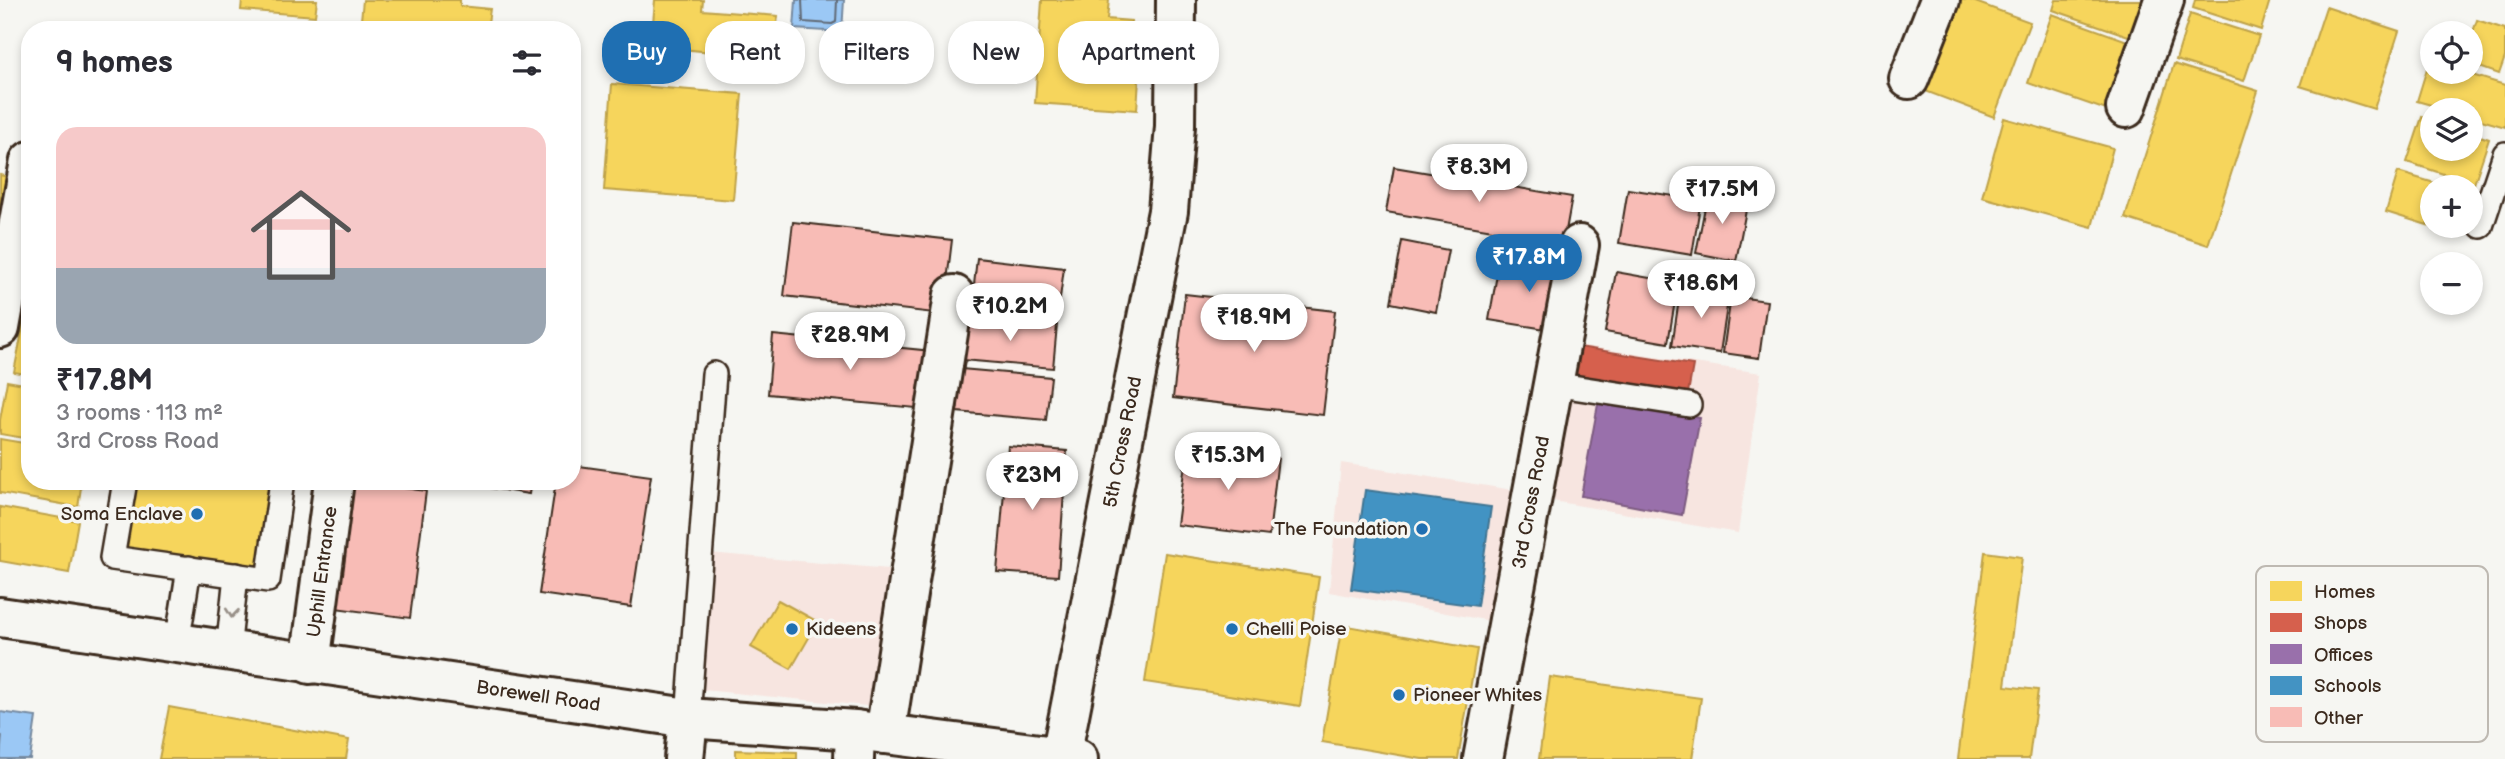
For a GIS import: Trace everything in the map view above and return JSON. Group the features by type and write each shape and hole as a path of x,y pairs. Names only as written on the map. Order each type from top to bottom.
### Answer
{"street":[{"name":"5th Cross Road","path":"1070,758 1168,211 1175,126 1176,0"},
{"path":"1909,79 1940,0"},
{"path":"2126,108 2164,0"},
{"path":"0,328 21,212"},
{"name":"3rd Cross Road","path":"1483,759 1579,245"},
{"path":"865,741 954,295"},
{"name":"Uphill Entrance","path":"310,664 333,490"},
{"name":"Borewell Road","path":"0,617 688,718 865,741 1070,758"},
{"path":"684,759 688,718"}],"lane":[{"path":"2483,220 2505,154"},
{"path":"688,718 714,374"},
{"path":"1553,384 1689,405"},
{"path":"123,490 112,558 268,580 281,490"},
{"path":"177,644 189,568"},
{"path":"228,652 236,575"}],"shaded area":[{"path":"1568,344 1761,373 1738,533 1547,500"},
{"name":"The Foundation","path":"1341,463 1513,490 1496,622 1329,592"},
{"name":"Kideens","path":"709,553 889,569 877,707 693,689"}],"water":[{"path":"796,0 844,0 843,21 819,21 819,31 805,30 805,21 795,21"},
{"path":"0,712 36,717 30,759 0,759"}],"building: Homes":[{"path":"242,0 317,0 315,16 241,10"},
{"path":"363,0 460,0 460,6 490,9 488,21 361,21"},
{"path":"655,0 703,0 702,10 778,16 777,21 705,21 705,51 691,50 691,21 653,21"},
{"path":"1042,0 1109,0 1107,19 1131,21 1058,21 1058,84 1139,84 1137,110 1035,103 1036,84 1044,84 1044,21 1041,21"},
{"path":"1954,0 1970,0 2030,22 1994,117 1920,89"},
{"path":"2056,0 2154,0 2140,40 2053,10"},
{"path":"2195,0 2270,0 2261,30 2193,8"},
{"path":"2326,7 2399,31 2374,109 2300,86"},
{"path":"2052,14 2139,45 2115,113 2028,83"},
{"path":"2190,14 2259,36 2244,81 2176,60"},
{"path":"2483,22 2505,29 2505,57 2499,74 2483,68"},
{"path":"2174,64 2258,91 2208,245 2125,218"},
{"path":"2483,78 2505,85 2505,127 2483,121 2483,98 2420,98 2420,102 2417,101 2422,84 2483,84"},
{"path":"612,84 742,94 733,200 604,190"},
{"path":"2004,118 2113,148 2092,227 1982,197"},
{"path":"2420,123 2420,161 2482,161 2477,175 2447,175 2407,162"},
{"path":"2483,137 2489,139 2483,157"},
{"path":"2398,172 2420,179 2420,223 2386,212"},
{"path":"0,175 12,178 0,233"},
{"path":"21,337 21,373 14,372"},
{"path":"7,381 21,383 21,438 0,434"},
{"path":"0,439 21,442 21,490 81,490 78,507 0,493"},
{"name":"Soma Enclave","path":"129,490 271,490 259,575 121,547"},
{"path":"0,507 78,521 69,573 0,561"},
{"path":"1985,552 2022,557 2005,686 2038,690 2029,759 1958,759"},
{"name":"Chelli Poise","path":"1165,553 1319,577 1300,706 1145,682"},
{"path":"778,600 818,622 791,669 751,647"},
{"name":"Pioneer Whites","path":"1342,625 1477,649 1458,759 1422,759 1322,742"},
{"path":"1550,677 1701,698 1692,759 1539,759"},
{"path":"169,707 349,740 346,759 159,759"},
{"path":"736,750 797,752 797,759 736,759"}],"building: Shops":[{"path":"1579,347 1693,365 1688,393 1575,376"}],"building: Offices":[{"path":"1599,399 1700,418 1682,515 1581,496"}],"building: Schools":[{"path":"1365,490 1491,507 1477,606 1351,589"}],"building: Other":[{"path":"1394,167 1572,197 1564,242 1386,212"},
{"path":"1628,189 1701,200 1692,255 1619,243"},
{"path":"1708,192 1748,200 1736,261 1696,253"},
{"path":"793,222 952,240 943,314 784,296"},
{"path":"1402,241 1448,250 1436,312 1391,303"},
{"path":"1500,257 1569,268 1558,331 1489,320"},
{"path":"977,258 1064,268 1057,321 971,312"},
{"path":"1616,272 1678,283 1668,343 1605,332"},
{"path":"1681,286 1729,293 1720,353 1672,346"},
{"path":"1185,294 1335,311 1323,415 1173,398"},
{"path":"1731,296 1767,301 1759,358 1723,353"},
{"path":"968,317 1057,325 1053,368 963,360"},
{"path":"773,335 932,351 927,409 768,394"},
{"path":"961,369 1051,377 1046,420 957,412"},
{"path":"1008,446 1067,451 1058,576 997,572"},
{"path":"1187,448 1278,458 1269,536 1177,525"},
{"path":"581,466 651,476 631,607 539,594 555,490 581,490"},
{"path":"351,490 426,491 410,618 335,608"},
{"path":"503,490 530,490 529,494"}],"place":[{"name":"Soma Enclave","path":"197,514"},
{"name":"The Foundation","path":"1422,529"},
{"name":"Kideens","path":"792,629"},
{"name":"Chelli Poise","path":"1232,629"},
{"name":"Pioneer Whites","path":"1399,695"}]}
